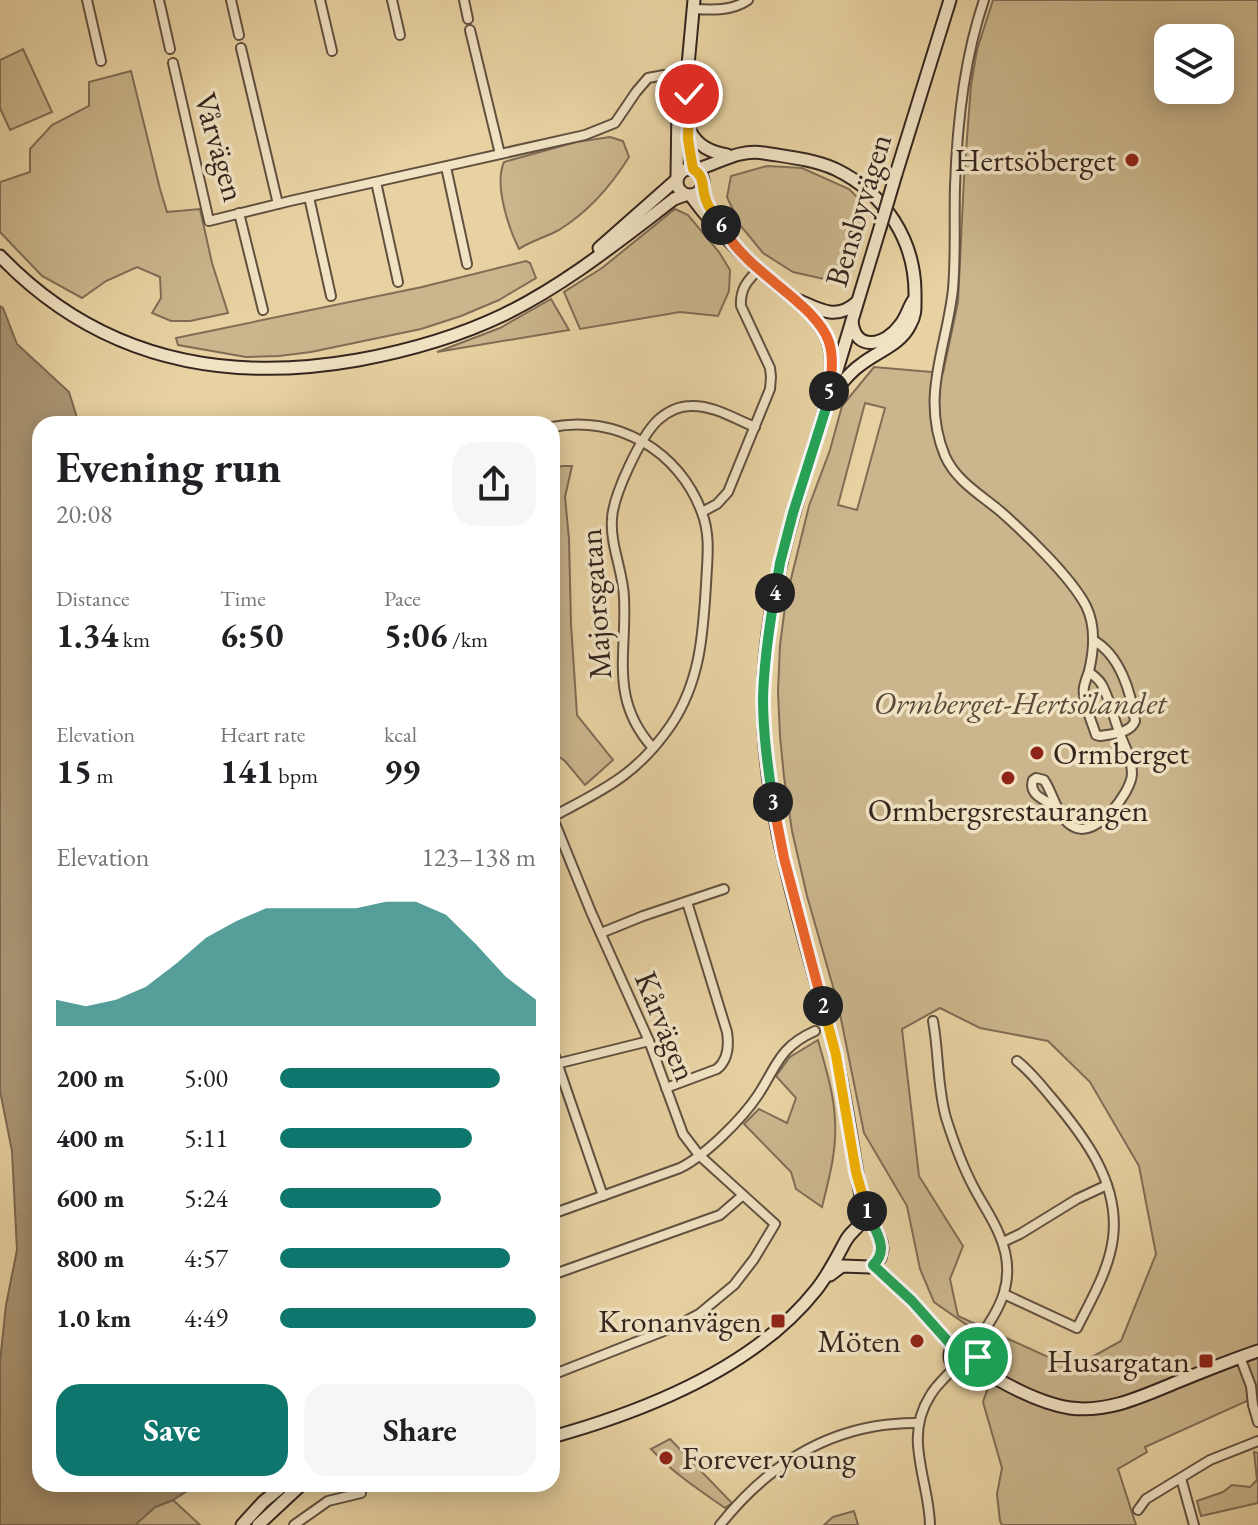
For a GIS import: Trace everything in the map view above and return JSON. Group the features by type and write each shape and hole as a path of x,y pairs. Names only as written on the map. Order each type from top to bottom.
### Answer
{"main road":[{"name":"Bensbyvägen","path":"855,1231 864,1215 836,1055 775,813 765,742 763,697 767,645 780,563 950,0"},
{"path":"694,5 687,76 688,139 693,170 701,175 708,206 727,237"},
{"path":"687,76 678,105 678,189 688,195 709,220 815,320 827,336 832,364 826,408"},
{"path":"688,122 691,134 699,144 713,152 733,156"},
{"path":"559,282 683,170 693,170 733,156 763,153 802,158 833,168 860,184 892,217 909,248 915,275 915,312 904,335 853,371 826,408"},
{"path":"0,256 41,294 73,316 107,334 160,355 254,369 334,364 423,345 501,316 598,257 674,199 696,194 711,173 723,166 773,156"},
{"path":"791,297 828,312 843,312 858,302"},
{"path":"852,321 855,333 861,340 883,340 900,327 915,297"},
{"name":"Bensbyvägen","path":"859,1186 880,1239"},
{"path":"560,1434 651,1403 740,1358 806,1303 855,1231 870,1230 880,1239 882,1252 873,1265 840,1267 821,1284"},
{"path":"845,1242 846,1258 857,1267"},
{"path":"873,1265 912,1301 953,1347"},
{"path":"964,1342 973,1346 977,1354 974,1365 963,1371 955,1367 950,1359 953,1347 964,1342"},
{"path":"974,1365 1048,1402 1072,1408 1096,1409 1134,1399 1258,1351"},
{"path":"242,1525 275,1492"},
{"path":"258,1525 293,1492"}],"street":[{"path":"87,0 101,61"},
{"path":"159,0 170,49"},
{"path":"231,0 239,35"},
{"path":"320,0 332,51"},
{"path":"392,0 400,35"},
{"path":"464,0 468,19"},
{"path":"694,5 726,9 748,0"},
{"path":"984,0 972,41 960,123 955,181 953,291 936,372 938,432 949,464 959,477 1022,531 1078,593 1089,612 1093,640 1083,691 1096,735 1119,733 1135,723 1130,699 1112,656 1093,640"},
{"path":"470,30 500,154"},
{"name":"Vårvägen","path":"241,48 278,204"},
{"name":"Vårvägen","path":"173,63 209,221 602,130 615,123 648,78 687,76"},
{"path":"446,167 467,264"},
{"path":"376,182 398,282"},
{"path":"309,197 331,296"},
{"name":"Vårvägen","path":"239,213 263,310"},
{"path":"702,512 717,504 728,492 770,389 771,374 745,316 741,299 745,284 759,269"},
{"name":"Majorsgatan","path":"653,748 634,719 624,690 621,668 624,588 612,525 616,500 643,441 654,425 673,410 686,406 706,407 755,427"},
{"path":"560,426 603,426 629,434 657,451 678,470 690,487 702,512 708,550 700,656 692,684 673,723 639,764 618,781 560,812"},
{"path":"1058,808 1069,824 1082,830 1090,829 1113,809 1131,781 1130,756 1102,685 1089,672"},
{"name":"Kårvägen","path":"560,835 649,1041 678,1126 699,1155 775,1224 734,1285 699,1314 674,1327 560,1372"},
{"path":"601,933 724,889"},
{"path":"666,1088 717,1069 728,1050 727,1032 687,902"},
{"path":"933,1021 947,1120 969,1179 1003,1242 1007,1269 1004,1294 994,1317 973,1346"},
{"path":"560,1211 680,1168 699,1155 744,1114 786,1049 815,1031"},
{"path":"560,1063 649,1041"},
{"path":"1004,1294 1077,1328 1111,1251 1114,1216 1107,1185 1085,1141 1031,1073 1017,1061"},
{"path":"560,1078 603,1196"},
{"path":"1003,1242 1107,1185"},
{"path":"560,1272 720,1215 743,1195"},
{"path":"1240,1357 1251,1386 1258,1422"},
{"path":"930,1525 917,1448 918,1423 927,1399 955,1367"},
{"path":"720,1525 770,1475 812,1446 860,1429 918,1423"},
{"path":"1138,1510 1146,1499 1217,1457 1258,1441"},
{"path":"1181,1478 1194,1525"},
{"path":"294,1525 328,1501 361,1492"}],"green space":[{"name":"Ormberget-Hertsölandet","path":"993,0 1258,0 1258,1396 1145,1447 1147,1452 1118,1469 1136,1525 1002,1525 1000,1521 997,1494 1002,1468 983,1402 1001,1349 934,1302 920,1269 907,1206 864,1133 838,1004 792,831 784,777 778,692 786,599 809,506 842,406 874,367 943,373 958,302 971,85 977,50","holes":["865,403 885,408 857,510 838,505","940,1008 980,1028 1048,1041 1090,1082 1139,1166 1156,1254 1121,1341 1072,1368 958,1316 950,1279 963,1246 919,1176 902,1029"]},
{"path":"23,49 52,112 10,130 0,108 0,60"},
{"path":"131,71 167,212 200,209 212,263 228,313 190,321 171,321 152,313 161,298 160,277 137,267 106,281 82,298 42,276 0,232 0,182 30,172 30,149 52,125 89,106 89,82"},
{"path":"610,137 623,141 629,157 607,188 570,223 519,249 501,193 504,162 576,142"},
{"path":"767,166 802,168 849,189 862,202 866,214 848,278 824,279 793,272 763,253 740,225 727,197 731,176"},
{"path":"675,209 688,215 730,270 729,291 718,316 680,312 580,329 564,292 602,268"},
{"path":"526,261 530,263 536,278 499,300 421,329 279,356 246,357 178,345 176,338 422,287"},
{"path":"551,299 569,330 437,352 500,328"},
{"path":"572,466 565,497 577,715 613,760 585,785 560,758 560,467"},
{"path":"818,1040 831,1090 835,1131 832,1164 822,1207 796,1189 791,1172 744,1124 759,1109 787,1123 796,1098 776,1076 790,1057"},
{"path":"670,1439 732,1503 725,1508 677,1473 651,1449"},
{"path":"1254,1452 1258,1453 1258,1503 1201,1516 1197,1501 1223,1492 1232,1485 1250,1487 1257,1480"},
{"path":"173,1500 200,1525 135,1525 155,1507"},
{"path":"854,1511 858,1525 824,1525 833,1517"}],"shaded area":[{"path":"0,306 17,344 69,392 76,416 32,416 32,1492 186,1492 155,1507 135,1525 0,1525 0,1362 6,1305 17,1250 12,1151 0,1091"}],"place":[{"name":"Hertsöberget","path":"1132,160"},
{"name":"Ormberget","path":"1037,753"},
{"name":"Ormbergsrestaurangen","path":"1008,778"},
{"name":"Kronanvägen","path":"778,1321"},
{"name":"Möten","path":"917,1341"},
{"name":"Husargatan","path":"1206,1361"},
{"name":"Forever young","path":"666,1458"}],"route":[{"path":"689,94 690,154 693,169 702,178 702,191 708,206 727,237 815,320 830,344 831,380 826,408 780,563 767,645 763,697 765,742 784,858 836,1055 860,1190 882,1245 880,1258 873,1265 912,1301 953,1347 958,1343 970,1344 978,1357"}]}
